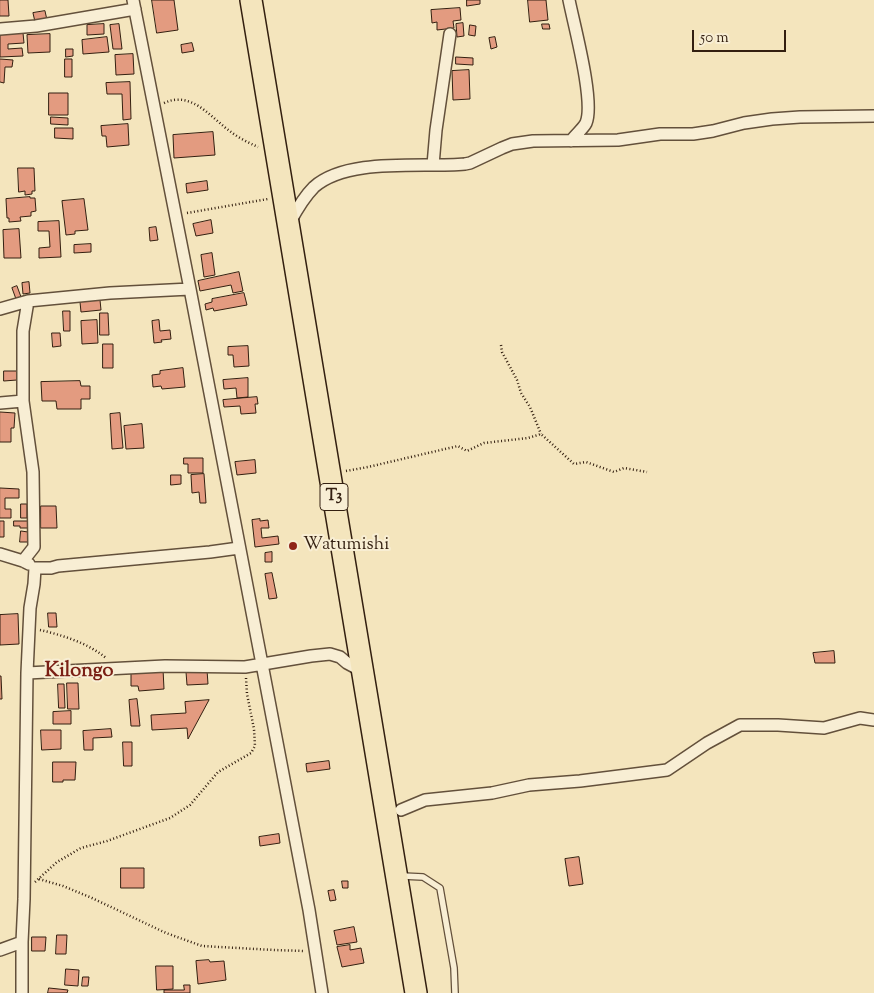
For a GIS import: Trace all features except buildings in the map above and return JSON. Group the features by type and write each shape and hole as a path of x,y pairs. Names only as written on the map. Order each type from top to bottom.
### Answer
{"highway":[{"name":"T3","path":"251,0 416,993"}],"street":[{"path":"569,0 582,59 588,113 585,124 571,141"},
{"path":"0,29 36,26 134,5 309,910 322,993"},
{"path":"432,165 450,34"},
{"path":"289,223 301,202 314,187 334,175 352,170 389,165 458,164 470,162 521,142 618,140 660,134 693,134 772,119 874,116"},
{"path":"0,309 28,301 110,293 190,289"},
{"path":"23,561 34,547 33,472 23,401 23,331 28,301"},
{"path":"0,403 23,401"},
{"path":"0,554 23,561 35,568 51,568 239,548"},
{"path":"22,993 27,673 29,627 35,568"},
{"path":"27,673 165,666 245,667 330,654 340,657 362,671"},
{"path":"400,810 425,800 492,793 530,785 667,770 707,742 740,725 824,728 860,718 874,720"},
{"path":"0,950 22,942"}],"lane":[{"path":"396,876 423,877 440,888 454,968 455,993"}],"path":[{"path":"154,108 170,100 182,99 198,105 231,132 278,157"},
{"path":"176,215 284,197"},
{"path":"501,346 502,352 517,380 521,393 530,407 541,434 574,464 586,462 614,472 624,468 647,472"},
{"path":"330,473 368,467 458,446 467,451 484,444 528,438 541,434"},
{"path":"29,627 58,634 99,652 118,668"},
{"path":"24,892 57,862 81,848 108,841 170,818 190,805 218,772 251,754 255,746 254,729 247,694 245,667"},
{"path":"39,878 92,898 166,933 202,946 316,951"}],"place":[{"name":"Watumishi","path":"293,546"}],"district":[{"name":"Kilongo","path":"79,673"}]}
